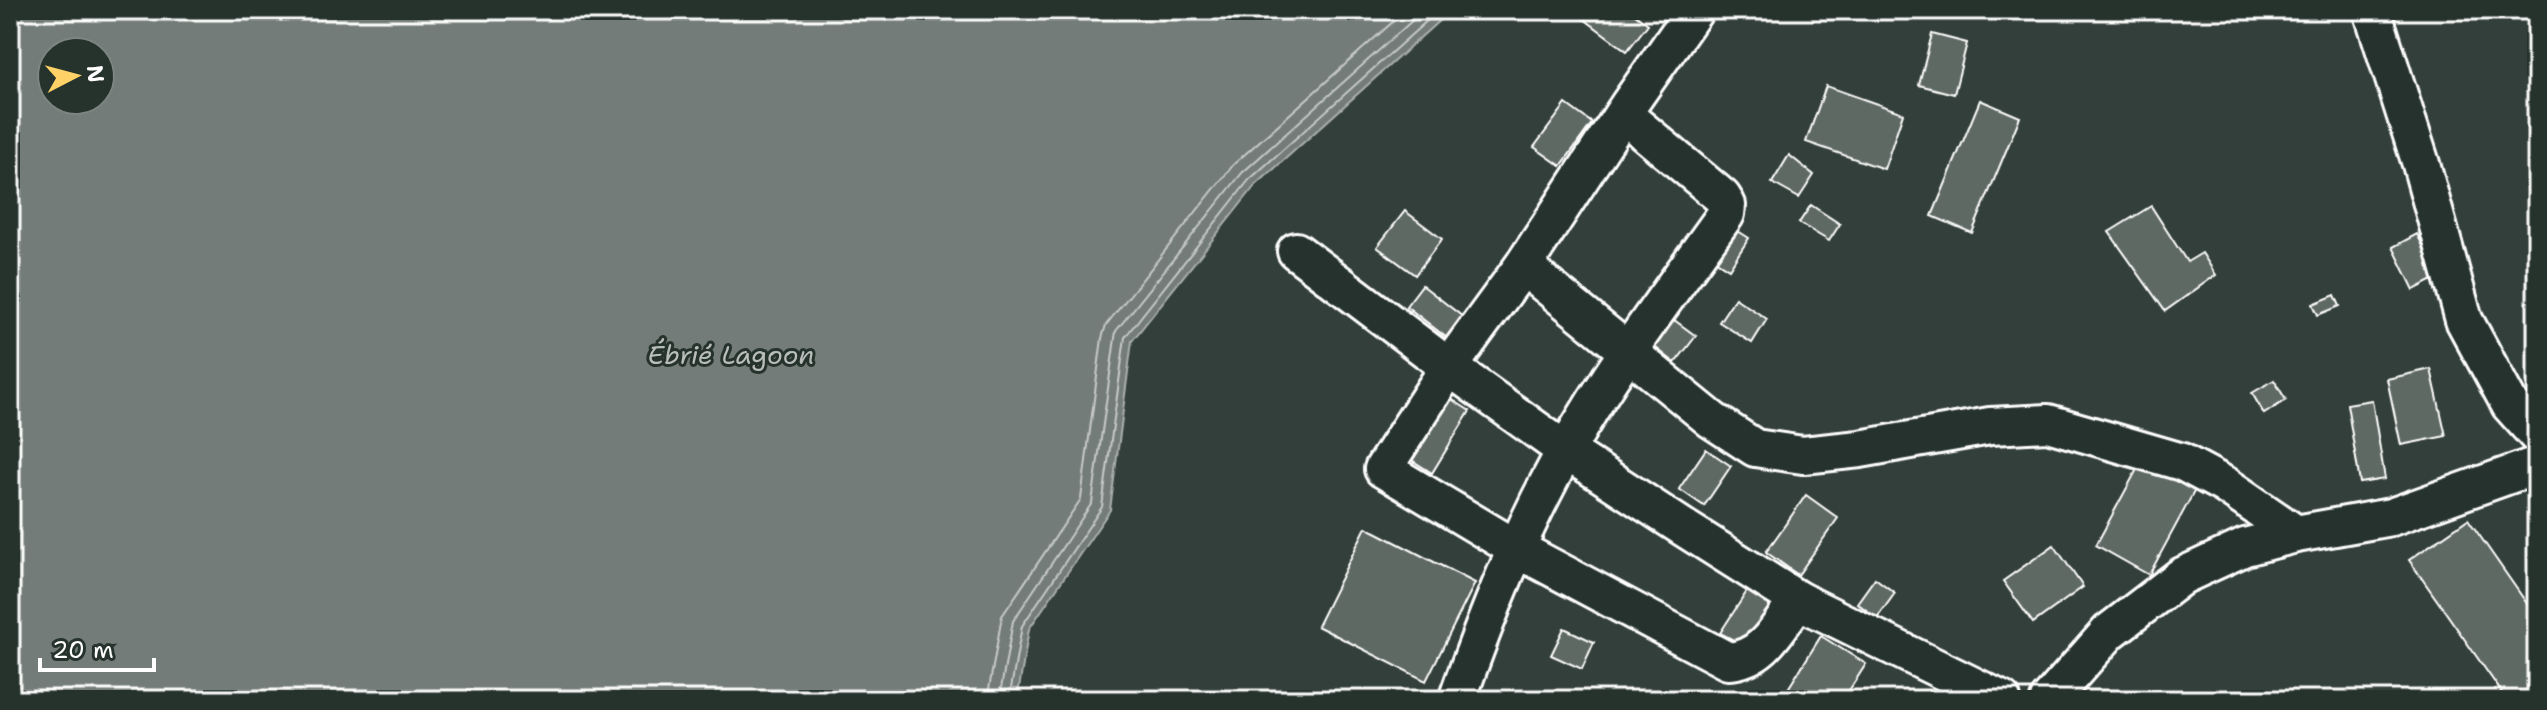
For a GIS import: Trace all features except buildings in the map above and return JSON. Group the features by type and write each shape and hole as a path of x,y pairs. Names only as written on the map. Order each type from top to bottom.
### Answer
{"street":[{"path":"1695,10 1523,266 1449,367 1383,469 1517,549 1728,661 1743,660 1760,650 1798,600"},
{"path":"2372,10 2421,164 2464,320 2510,405 2537,435"},
{"path":"1457,700 1487,615 1566,451 1628,351 1726,214 1727,205 1722,197 1623,114"},
{"path":"1296,251 1566,451 1798,600 2002,700"},
{"path":"1523,266 1712,420 1755,448 1803,455 1860,449 1990,426 2048,423 2182,462 2225,485 2296,534"},
{"path":"2049,700 2109,632 2182,576 2245,547 2296,534 2391,517 2537,465"}],"water":[{"name":"Ébrié Lagoon","path":"10,10 1451,10 1255,186 1132,341 1110,510 1029,629 1017,700 10,700"}]}
